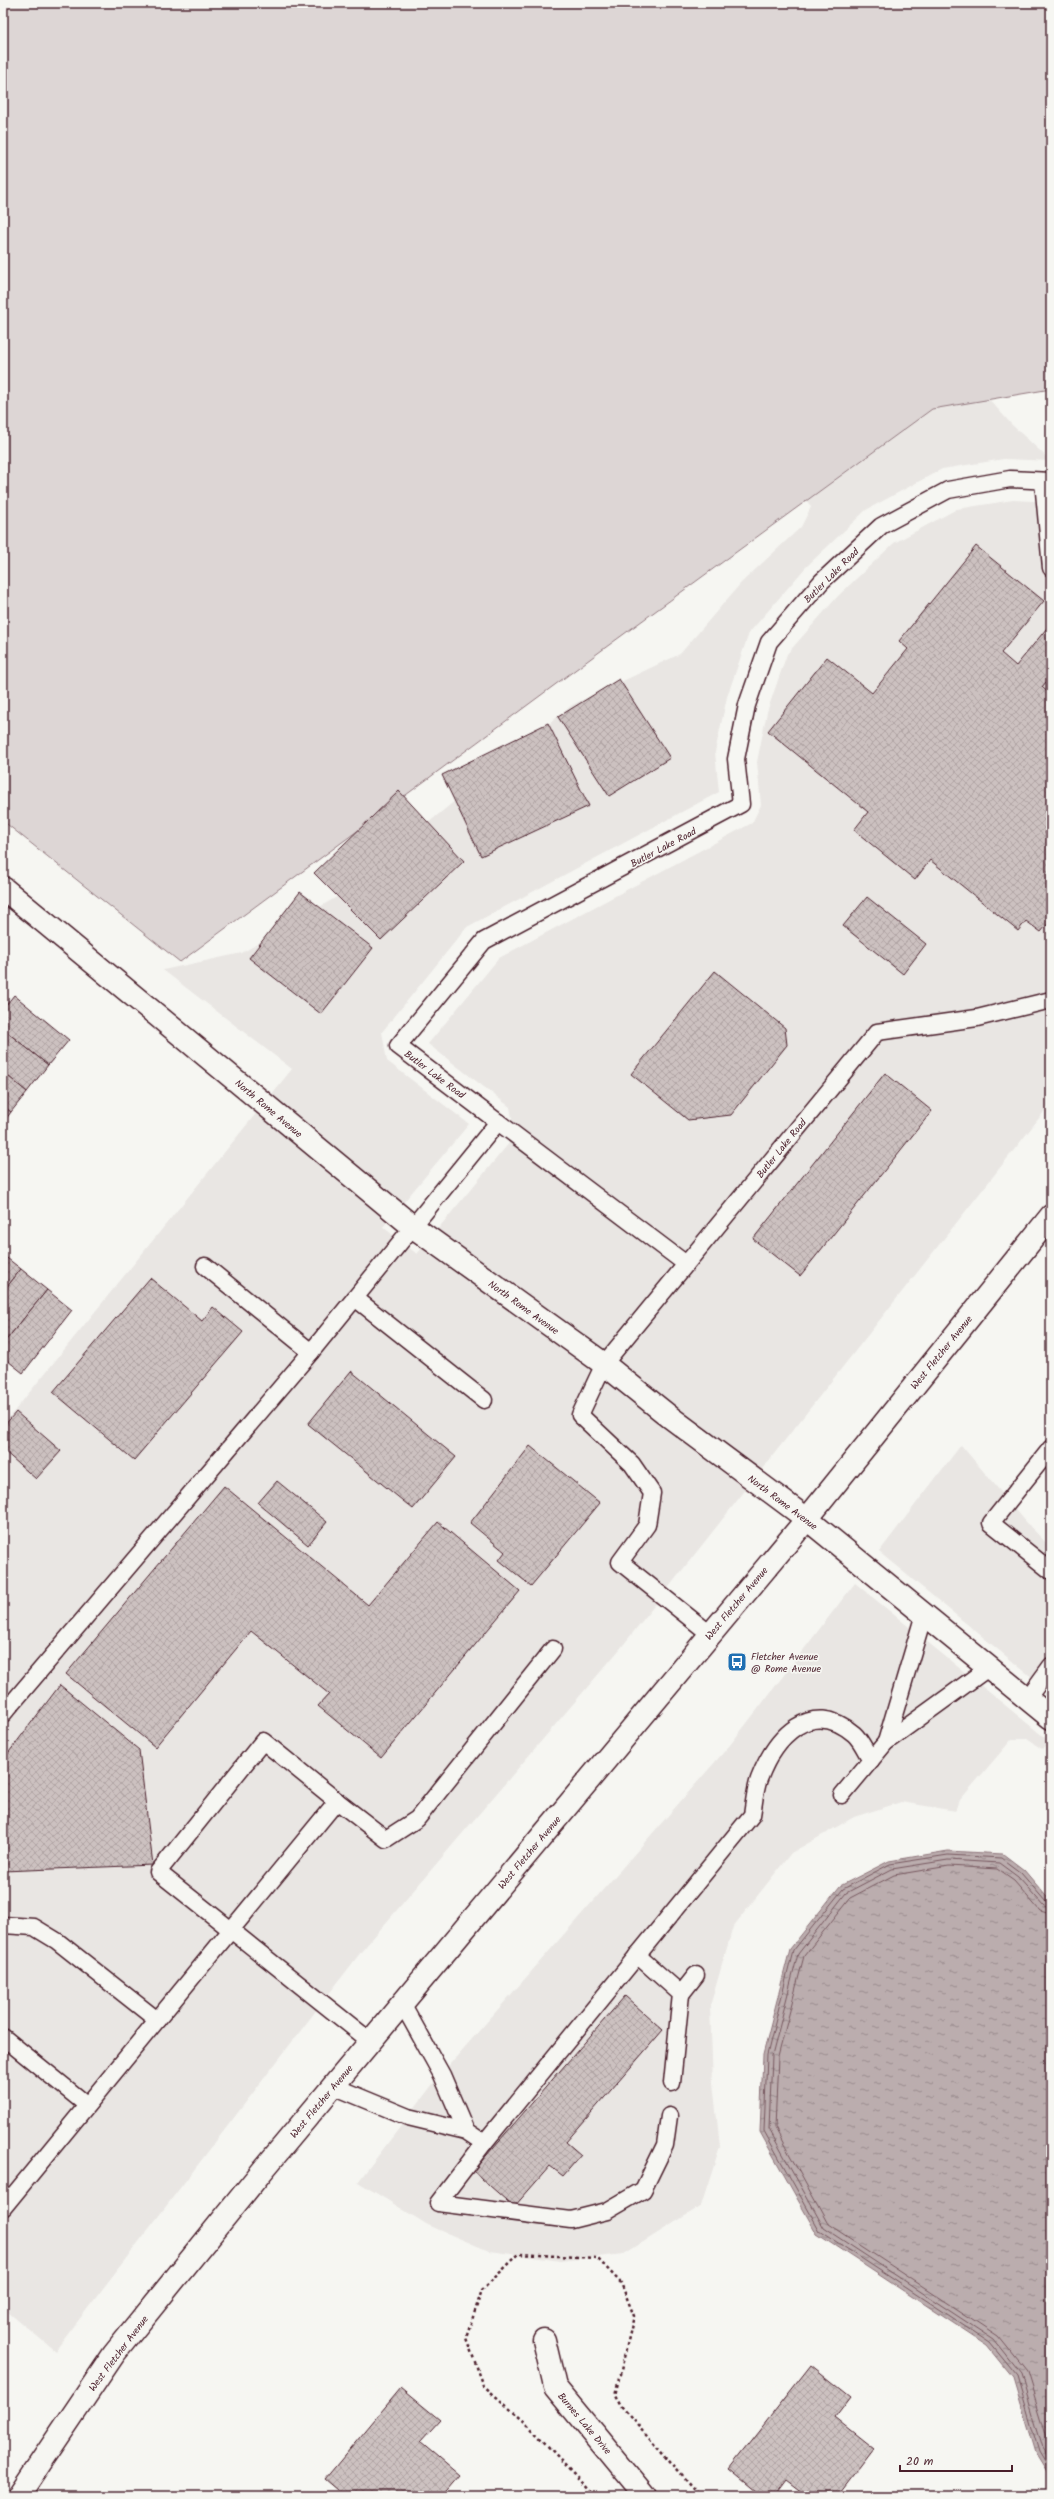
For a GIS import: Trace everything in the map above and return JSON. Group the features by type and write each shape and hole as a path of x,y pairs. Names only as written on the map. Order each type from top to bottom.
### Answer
{"main road":[{"name":"North Rome Avenue","path":"3,888 412,1226 604,1364 670,1417 807,1519 1051,1718"},
{"name":"West Fletcher Avenue","path":"18,2496 114,2354 402,2002 807,1519 1051,1216"},
{"name":"Burnes Lake Drive","path":"544,2340 555,2387 645,2496"}],"lane":[{"name":"Butler Lake Road","path":"498,1122 398,1046 484,941 741,804 736,758 747,705 769,642 822,581 881,526 948,490 1010,479 1047,481"},
{"path":"1047,481 1051,568"},
{"name":"Butler Lake Road","path":"710,1634 620,1562 647,1525 652,1493 632,1464 580,1415 604,1364 877,1032 977,1018 1051,1000"},
{"path":"3,1714 311,1352 498,1122 686,1264"},
{"path":"206,1266 311,1352"},
{"path":"355,1298 484,1400"},
{"path":"1051,1448 991,1523 1051,1571"},
{"path":"886,1742 924,1614"},
{"path":"370,2041 158,1872 263,1741 386,1839 417,1819 553,1649"},
{"path":"1027,1699 1051,1666"},
{"path":"842,1795 886,1742 988,1668"},
{"path":"669,2116 665,2145 643,2190 607,2211 571,2220 438,2203 484,2143 752,1815 759,1779 781,1738 802,1722 828,1719 855,1735 871,1760"},
{"path":"3,2208 337,1801"},
{"path":"3,1925 34,1927 57,1941 157,2020"},
{"path":"637,1955 681,1994"},
{"path":"672,2083 681,1994 696,1975"},
{"path":"402,2002 442,2075 466,2131"},
{"path":"3,2037 87,2105"},
{"path":"333,2086 408,2117 466,2131 484,2143"}],"shaded area":[{"path":"3,3 1051,3 1051,389 932,409 598,653 180,962 3,821"},
{"path":"924,326 1012,425 1051,461 1004,459 942,469 866,510 806,567 749,633 727,697 715,752 719,792 467,927 382,1032 387,1061 469,1124 383,1227 417,1254 515,1136 510,1107 428,1044 499,958 752,823 761,805 757,762 767,712 787,654 838,596 894,543 957,509 1013,500 1051,502 1051,1103 620,1649 361,1952 55,2351 3,2308 3,1582 5,1580 3,1578 3,1425 292,1069 163,970 242,953 340,895 572,705 680,654 741,583 801,527 811,507 775,452"},
{"path":"961,1445 1028,1524 1051,1548 1051,1693 879,1552"},
{"path":"855,1583 1049,1741 1042,1749 1027,1739 1012,1739 960,1800 956,1811 901,1802 854,1817 791,1853 733,1927 710,2006 713,2083 720,2147 701,2206 624,2254 561,2261 489,2251 428,2225 358,2182 436,2080 730,1745"}],"water":[{"path":"948,1851 1003,1854 1024,1870 1051,1902 1051,2478 1035,2452 1013,2378 987,2346 817,2234 760,2132 763,2055 790,1949 840,1886 889,1861"}],"building":[{"path":"976,546 1044,601 1001,653 1016,666 1051,623 1051,676 1042,687 1051,695 1051,826 1045,833 1051,838 1051,920 1041,932 1026,921 1018,931 930,860 915,880 854,830 868,812 768,731 827,657 872,693 908,649 899,641"},
{"path":"619,679 670,758 609,796 558,717"},
{"path":"548,723 589,806 481,856 442,775"},
{"path":"399,791 464,861 381,940 314,873"},
{"path":"300,892 373,948 321,1014 249,958"},
{"path":"867,897 926,944 903,974 843,926"},
{"path":"715,971 785,1028 787,1045 731,1115 688,1120 631,1074"},
{"path":"14,995 69,1040 48,1065 3,1029 3,1009"},
{"path":"3,1029 48,1065 27,1092 3,1072"},
{"path":"3,1072 27,1092 11,1112 3,1106"},
{"path":"885,1073 932,1111 800,1276 753,1239"},
{"path":"3,1106 11,1112 3,1123"},
{"path":"3,1255 21,1269 3,1292"},
{"path":"21,1269 47,1290 3,1344 3,1292"},
{"path":"150,1278 202,1321 213,1307 243,1332 134,1460 53,1392"},
{"path":"47,1290 72,1310 23,1373 3,1357 3,1344"},
{"path":"351,1371 456,1457 413,1509 308,1424"},
{"path":"3,1389 8,1394 3,1400"},
{"path":"16,1412 61,1451 36,1479 3,1450 3,1427"},
{"path":"530,1446 600,1503 531,1586 499,1560 505,1552 470,1523"},
{"path":"277,1481 327,1522 308,1545 258,1503"},
{"path":"224,1486 368,1605 438,1522 520,1591 381,1758 318,1706 329,1694 251,1631 155,1747 66,1674"},
{"path":"60,1685 139,1750 153,1865 3,1871 3,1760"},
{"path":"625,1996 663,2030 566,2142 581,2155 563,2176 550,2166 514,2207 473,2171"},
{"path":"811,2365 851,2397 835,2418 874,2449 838,2496 806,2496 785,2480 773,2496 762,2496 729,2469"},
{"path":"401,2388 440,2420 420,2442 459,2475 441,2496 345,2496 325,2479"}],"place":[{"name":"Fletcher Avenue @ Rome Avenue","path":"737,1662"}]}
